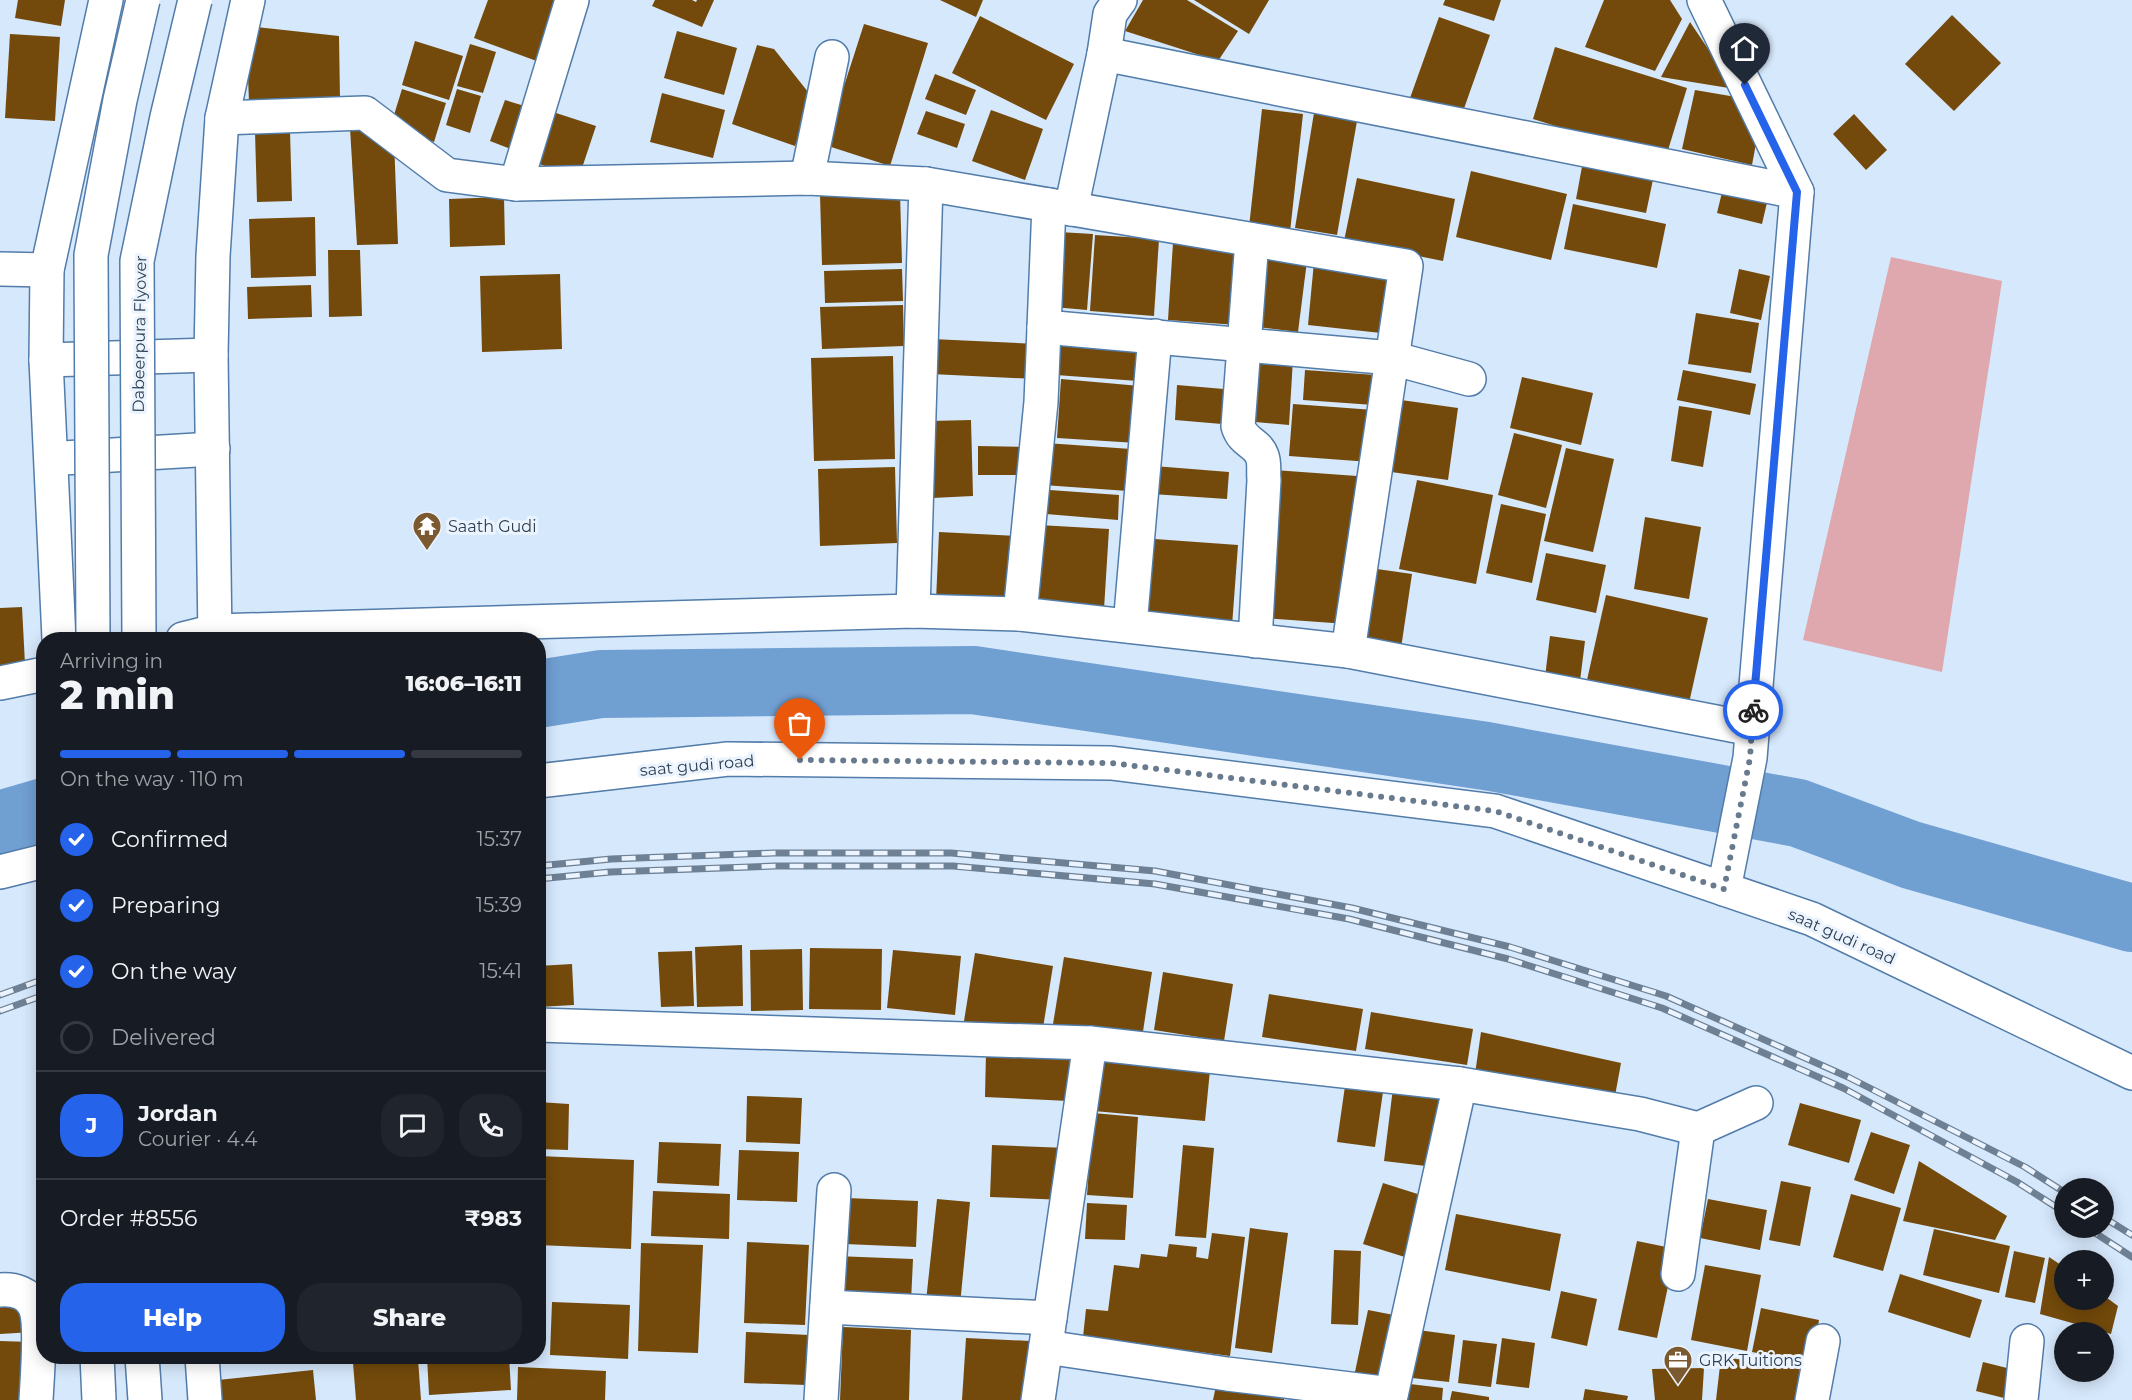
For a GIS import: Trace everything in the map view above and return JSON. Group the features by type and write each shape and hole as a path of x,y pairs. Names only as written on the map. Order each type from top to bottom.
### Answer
{"street":[{"path":"59,632 46,360 47,270 106,0"},
{"path":"93,632 90,255 120,100 143,0"},
{"name":"Dabeerpura Flyover","path":"139,632 137,261 167,117 195,0"},
{"path":"215,632 211,355 213,255 222,118 248,0"},
{"path":"516,184 572,0"},
{"path":"1704,0 1797,192 1751,743 1724,889"},
{"path":"1020,614 1041,402 1044,327 1060,207 1104,54 1106,5"},
{"path":"1104,54 1797,192"},
{"path":"807,178 832,57"},
{"path":"222,118 365,114 447,175 516,184 807,178 926,184 1406,266 1348,651"},
{"path":"913,611 926,184"},
{"path":"1252,240 1238,426 1241,435 1257,448 1263,457 1264,480 1256,641"},
{"path":"0,269 47,270"},
{"path":"1044,327 1392,358 1469,379"},
{"path":"1130,626 1155,336"},
{"path":"46,360 211,355"},
{"path":"51,459 213,449"},
{"path":"302,632 913,611 1020,614 1348,651 1751,743"},
{"path":"0,682 36,675"},
{"name":"saat gudi road","path":"546,780 728,759 1111,763 1495,811 1812,919 2132,1073"},
{"path":"0,872 36,863"},
{"path":"546,1025 1090,1043 1460,1084 1640,1114 1698,1129 1756,1104"},
{"path":"1038,1400 1090,1043"},
{"path":"827,1307 1048,1333 1227,1374 1390,1397 1460,1084"},
{"path":"1678,1274 1698,1129"},
{"path":"821,1400 834,1190"},
{"path":"0,1290 18,1291 36,1304"},
{"path":"1812,1400 1823,1341"},
{"path":"2021,1400 2027,1341"},
{"path":"36,1400 37,1364"},
{"path":"97,1364 99,1400"},
{"path":"143,1364 145,1400"},
{"path":"202,1364 204,1400"}],"shaded area":[{"path":"1891,257 2002,281 1942,672 1803,640"}],"building":[{"path":"18,0 65,0 61,26 15,18"},
{"path":"488,0 565,0 542,63 474,38"},
{"path":"655,0 692,0 696,2 697,0 714,0 702,27 652,6"},
{"path":"940,0 983,0 976,17"},
{"path":"1143,0 1187,0 1238,31 1218,61 1125,31"},
{"path":"1194,0 1269,0 1249,34"},
{"path":"1445,0 1501,0 1494,21 1443,5"},
{"path":"1604,0 1670,0 1682,19 1655,71 1585,47"},
{"path":"1952,15 2001,63 1954,111 1905,64"},
{"path":"980,16 1074,64 1046,120 952,73"},
{"path":"1439,17 1490,35 1461,117 1410,98"},
{"path":"1690,22 1735,89 1661,77"},
{"path":"864,24 928,43 890,166 825,145"},
{"path":"246,26 339,36 340,100 249,102"},
{"path":"677,31 737,48 724,95 664,78"},
{"path":"10,34 60,37 55,121 5,118"},
{"path":"415,41 463,56 449,100 402,85"},
{"path":"470,44 496,52 483,93 457,86"},
{"path":"757,45 774,49 812,97 795,146 732,124"},
{"path":"1555,47 1687,88 1665,160 1533,119"},
{"path":"935,74 976,90 966,115 925,99"},
{"path":"402,89 446,103 434,142 390,128"},
{"path":"457,89 481,96 470,133 446,125"},
{"path":"1695,90 1736,97 1757,138 1752,165 1682,149"},
{"path":"662,93 725,110 713,158 650,142"},
{"path":"505,100 531,108 516,151 490,141"},
{"path":"1262,109 1303,114 1290,232 1249,227"},
{"path":"991,110 1043,129 1025,180 972,161"},
{"path":"926,111 965,124 957,148 917,134"},
{"path":"553,112 596,126 579,177 536,163"},
{"path":"1314,113 1357,121 1337,235 1295,228"},
{"path":"1854,114 1887,150 1866,170 1833,134"},
{"path":"350,128 375,128 394,140 398,244 357,245"},
{"path":"290,131 292,201 257,202 255,132"},
{"path":"1584,156 1655,170 1646,213 1576,199"},
{"path":"1471,171 1567,194 1551,260 1456,237"},
{"path":"1357,178 1455,199 1443,261 1344,241"},
{"path":"1724,184 1769,194 1762,224 1717,213"},
{"path":"900,193 902,263 822,265 820,195"},
{"path":"504,197 505,245 450,247 449,199"},
{"path":"1573,204 1666,224 1657,268 1564,249"},
{"path":"315,217 316,276 251,278 249,219"},
{"path":"1059,232 1093,234 1087,310 1053,307"},
{"path":"1095,235 1159,239 1154,316 1090,311"},
{"path":"1173,243 1243,248 1237,325 1168,320"},
{"path":"328,250 360,250 362,316 329,317"},
{"path":"1258,255 1307,261 1298,332 1249,326"},
{"path":"1314,262 1396,271 1390,334 1308,325"},
{"path":"902,269 903,301 825,303 824,271"},
{"path":"1739,269 1770,276 1761,320 1730,313"},
{"path":"560,274 562,349 482,352 480,276"},
{"path":"311,285 312,317 248,319 247,287"},
{"path":"903,305 904,346 822,349 820,307"},
{"path":"1696,313 1759,323 1751,373 1688,364"},
{"path":"932,339 1037,344 1035,379 931,374"},
{"path":"1060,340 1141,345 1138,381 1056,375"},
{"path":"893,356 895,459 814,461 811,358"},
{"path":"1259,357 1293,359 1289,425 1255,422"},
{"path":"1305,370 1376,375 1374,405 1303,400"},
{"path":"1683,370 1756,384 1750,415 1677,400"},
{"path":"1522,377 1593,393 1581,445 1510,428"},
{"path":"1061,379 1140,386 1137,443 1057,438"},
{"path":"1177,385 1224,389 1222,424 1175,420"},
{"path":"1394,399 1458,408 1448,480 1384,471"},
{"path":"1293,404 1374,410 1370,462 1289,456"},
{"path":"1679,406 1712,411 1703,467 1671,461"},
{"path":"971,420 973,496 932,498 930,421"},
{"path":"1514,433 1562,445 1546,508 1498,495"},
{"path":"1046,443 1131,449 1128,491 1043,485"},
{"path":"978,446 1025,447 1024,475 978,475"},
{"path":"1566,448 1614,459 1593,552 1544,541"},
{"path":"1154,466 1229,472 1227,499 1152,494"},
{"path":"895,467 897,543 820,546 818,469"},
{"path":"1274,470 1357,476 1347,624 1264,618"},
{"path":"1417,480 1493,495 1476,584 1399,569"},
{"path":"1036,489 1119,495 1118,520 1034,513"},
{"path":"1501,504 1546,514 1532,583 1486,573"},
{"path":"1645,517 1701,527 1689,599 1634,589"},
{"path":"1039,525 1109,529 1104,609 1033,604"},
{"path":"939,532 1017,536 1013,606 936,601"},
{"path":"1141,538 1238,545 1232,626 1135,618"},
{"path":"1546,553 1606,565 1596,613 1536,600"},
{"path":"1370,568 1412,574 1400,655 1359,649"},
{"path":"1606,595 1708,618 1689,703 1587,680"},
{"path":"22,607 25,664 0,665 0,608"},
{"path":"1550,636 1585,641 1580,681 1545,677"},
{"path":"742,945 743,1006 697,1007 695,947"},
{"path":"810,948 882,949 881,1010 809,1009"},
{"path":"802,949 803,1010 751,1011 750,950"},
{"path":"893,950 961,956 955,1015 887,1008"},
{"path":"692,951 694,1006 661,1007 658,952"},
{"path":"975,953 1053,966 1042,1034 964,1021"},
{"path":"1064,957 1152,972 1142,1038 1053,1024"},
{"path":"572,964 574,1005 546,1007 546,966"},
{"path":"1163,972 1233,984 1224,1041 1154,1030"},
{"path":"1269,994 1363,1009 1356,1051 1262,1037"},
{"path":"1371,1012 1473,1029 1467,1065 1365,1049"},
{"path":"1481,1032 1621,1063 1615,1096 1475,1074"},
{"path":"986,1052 1070,1054 1069,1101 985,1097"},
{"path":"1098,1061 1210,1070 1205,1121 1094,1111"},
{"path":"1345,1086 1383,1092 1375,1147 1337,1142"},
{"path":"1393,1088 1444,1095 1434,1167 1384,1161"},
{"path":"747,1096 802,1098 800,1144 746,1142"},
{"path":"546,1103 569,1104 568,1150 546,1149"},
{"path":"1800,1103 1861,1120 1849,1163 1788,1145"},
{"path":"1093,1113 1138,1117 1133,1198 1087,1195"},
{"path":"1871,1132 1910,1145 1894,1194 1854,1180"},
{"path":"659,1142 721,1144 719,1186 657,1183"},
{"path":"992,1145 1067,1148 1065,1200 990,1197"},
{"path":"1183,1145 1214,1148 1206,1238 1175,1236"},
{"path":"739,1150 799,1152 797,1202 737,1200"},
{"path":"546,1156 634,1160 631,1249 546,1245"},
{"path":"1919,1161 2007,1216 1995,1240 1903,1221"},
{"path":"1781,1181 1811,1187 1800,1246 1769,1240"},
{"path":"1383,1183 1427,1197 1408,1258 1363,1244"},
{"path":"653,1191 730,1194 729,1239 651,1236"},
{"path":"1851,1194 1901,1208 1883,1271 1833,1257"},
{"path":"847,1198 918,1201 916,1247 845,1244"},
{"path":"937,1199 970,1202 960,1305 926,1301"},
{"path":"1708,1199 1767,1210 1760,1250 1700,1238"},
{"path":"1087,1203 1127,1205 1125,1240 1085,1239"},
{"path":"1456,1214 1561,1234 1550,1291 1445,1270"},
{"path":"1250,1228 1288,1233 1272,1353 1235,1348"},
{"path":"1934,1229 2010,1246 1999,1293 1923,1275"},
{"path":"1212,1233 1245,1237 1230,1356 1083,1337 1086,1309 1108,1311 1114,1265 1139,1268 1141,1254 1167,1257 1169,1244 1197,1247 1196,1257 1208,1259"},
{"path":"1637,1241 1676,1249 1657,1338 1618,1330"},
{"path":"747,1242 809,1245 805,1325 744,1323"},
{"path":"641,1243 703,1245 698,1353 638,1351"},
{"path":"1334,1250 1361,1251 1358,1325 1331,1324"},
{"path":"2014,1251 2045,1258 2035,1303 2005,1297"},
{"path":"835,1256 913,1259 911,1302 834,1299"},
{"path":"2049,1257 2054,1260 2054,1310 2114,1310 2114,1303 2118,1306 2114,1322 2068,1322 2040,1314"},
{"path":"1705,1265 1761,1275 1747,1351 1691,1340"},
{"path":"1900,1274 1982,1300 1970,1338 1888,1312"},
{"path":"1561,1291 1597,1299 1587,1346 1551,1338"},
{"path":"552,1302 630,1305 628,1359 550,1355"},
{"path":"31,1305 33,1332 0,1334 0,1306"},
{"path":"1761,1308 1819,1320 1812,1364 1752,1352"},
{"path":"1368,1310 1399,1316 1386,1378 1355,1372"},
{"path":"843,1327 911,1330 909,1400 840,1400"},
{"path":"1418,1330 1455,1335 1449,1382 1412,1378"},
{"path":"746,1332 809,1335 807,1385 744,1383"},
{"path":"966,1338 1030,1341 1027,1400 962,1400"},
{"path":"1502,1338 1535,1343 1529,1388 1496,1384"},
{"path":"1463,1340 1497,1344 1491,1387 1458,1383"},
{"path":"0,1341 32,1342 31,1400 0,1400"},
{"path":"1721,1357 1800,1367 1795,1400 1716,1400"},
{"path":"1983,1362 2015,1370 2008,1399 1976,1391"},
{"path":"353,1364 418,1364 421,1400 356,1400"},
{"path":"427,1364 509,1364 511,1390 429,1395"},
{"path":"518,1367 606,1371 605,1400 517,1400"},
{"name":"GRK Tuitions","path":"1704,1368 1702,1400 1655,1400 1652,1369"},
{"path":"313,1370 316,1400 220,1400 218,1380"},
{"path":"1410,1384 1443,1388 1442,1400 1408,1400"},
{"path":"1216,1386 1284,1399 1284,1400 1213,1400"},
{"path":"1585,1389 1628,1396 1627,1400 1583,1400"},
{"path":"1452,1391 1489,1397 1489,1400 1450,1400"}],"waterway":[{"path":"546,693 601,684 973,680 1486,756 1798,813 1911,855 2132,918"},
{"path":"0,825 36,814"}],"railway":[{"path":"546,865 611,859 773,853 951,853 1155,871 1352,908 1510,947 1666,996 1848,1077 2025,1167 2054,1186"},
{"path":"546,878 610,872 775,866 953,866 1155,884 1349,919 1508,959 1662,1008 1843,1088 2017,1182 2054,1206"},
{"path":"0,995 36,982"},
{"path":"0,1011 36,998"},
{"path":"2114,1224 2132,1235"},
{"path":"2103,1238 2132,1257"}],"way so far":[{"path":"800,760 1111,763 1495,811 1724,889 1750,758 1753,710"}],"place":[{"name":"Saath Gudi","path":"427,552"},
{"name":"GRK Tuitions","path":"1678,1386"}],"route":[{"path":"1745,85 1797,192 1753,710"}]}
